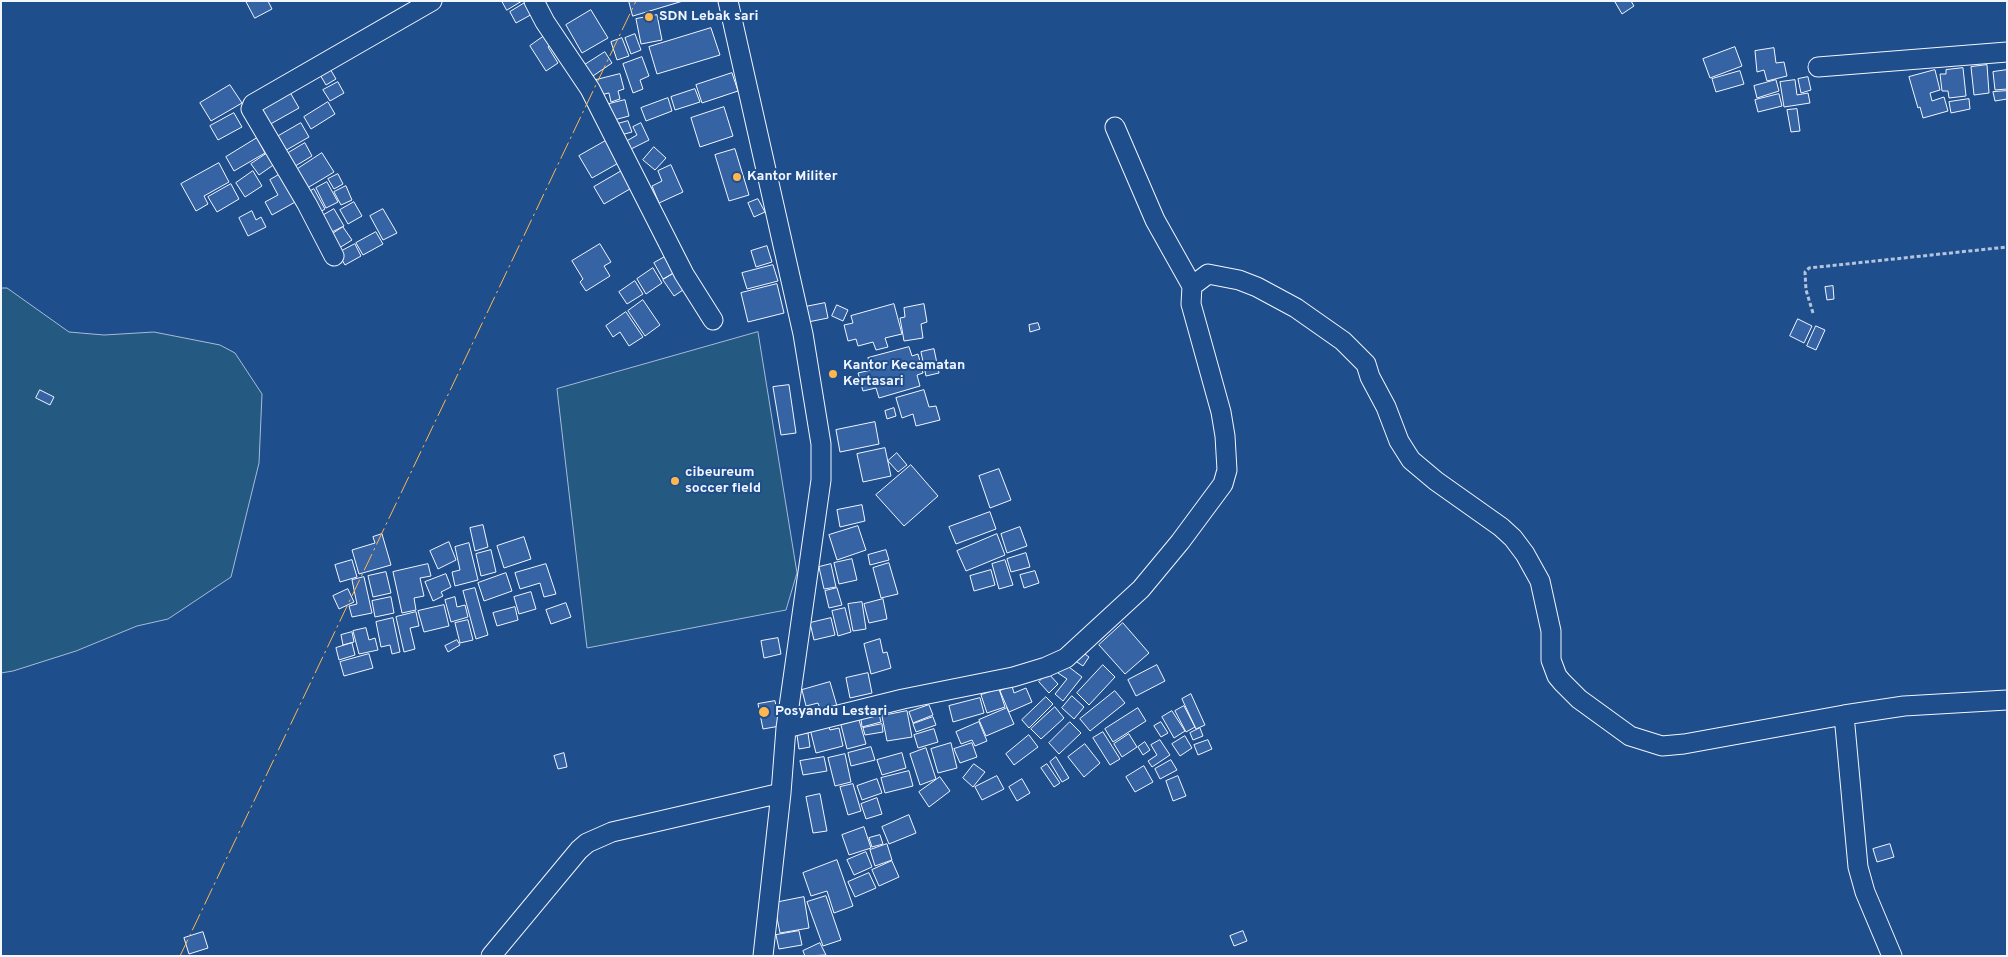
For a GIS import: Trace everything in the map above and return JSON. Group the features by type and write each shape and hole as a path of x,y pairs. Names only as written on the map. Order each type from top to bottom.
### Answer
{"street":[{"path":"334,256 307,204 251,109 253,104 432,1"},
{"path":"534,1 544,22 590,89 684,274 713,320"},
{"path":"728,1 803,334 821,444 821,480 786,728 781,794 763,956"},
{"path":"1818,67 2007,52"},
{"path":"786,728 880,704 1013,677 1046,667 1066,658 1082,641 1141,589 1180,542 1223,484 1227,470 1225,436 1221,412 1191,304 1192,286 1155,220 1115,127"},
{"path":"1192,286 1208,274 1239,280 1296,308 1343,341 1366,364 1399,441 1411,460 1436,481 1501,527 1525,554 1540,581 1551,631 1551,660 1557,676 1579,699 1630,736 1662,746 1677,745 1715,740 1844,715 1904,706 2007,700"},
{"path":"1844,715 1858,867 1865,892 1892,956"},
{"path":"491,956 580,850 594,839 612,832 781,794"}],"path":[{"path":"1813,313 1806,290 1805,272 1809,268 2007,247"}],"shaded area":[{"path":"1,288 7,288 69,332 104,335 154,332 220,345 235,353 262,394 259,463 231,577 168,619 137,626 76,651 1,673"},
{"name":"cibeureum soccer field","path":"758,332 797,573 786,610 587,648 557,389"}],"building":[{"path":"246,1 268,1 272,9 255,18"},
{"path":"502,1 522,1 507,10"},
{"path":"528,1 536,12 516,23 510,12"},
{"path":"629,1 683,1 633,16"},
{"path":"1616,1 1631,1 1634,6 1622,14"},
{"path":"591,10 608,38 582,53 566,25"},
{"path":"657,15 662,40 641,44 636,19"},
{"path":"711,28 720,55 657,74 649,47"},
{"path":"547,34 553,43 548,47 558,63 546,71 530,46"},
{"path":"635,34 641,50 631,54 625,38"},
{"path":"622,38 629,56 617,60 611,42"},
{"path":"1735,47 1742,66 1710,78 1703,59"},
{"path":"1774,48 1776,63 1784,62 1787,76 1767,81 1764,70 1757,72 1755,51"},
{"path":"605,52 612,63 590,78 583,66"},
{"path":"642,57 649,76 640,80 643,89 633,93 623,64"},
{"path":"1987,65 1989,93 1974,95 1971,67"},
{"path":"329,67 336,79 326,85 319,73"},
{"path":"1963,68 1966,96 1949,98 1948,91 1942,91 1940,74 1946,74 1946,70"},
{"path":"1935,70 1940,90 1930,93 1932,101 1944,97 1948,111 1923,118 1920,107 1918,108 1909,77"},
{"path":"2007,70 2007,89 1995,90 1993,72"},
{"path":"1740,71 1744,84 1716,92 1712,79"},
{"path":"732,73 738,91 702,103 696,85"},
{"path":"620,74 624,89 618,91 620,99 611,102 609,93 600,95 596,80"},
{"path":"1808,77 1811,90 1801,93 1798,79"},
{"path":"1776,80 1779,91 1757,98 1754,86"},
{"path":"1795,80 1797,95 1808,93 1810,103 1784,107 1780,82"},
{"path":"338,82 344,93 330,101 323,90"},
{"path":"230,85 242,103 211,121 200,103"},
{"path":"287,87 299,108 267,126 255,106"},
{"path":"695,89 700,102 675,110 671,97"},
{"path":"2007,91 2007,99 1995,101 1993,92"},
{"path":"1779,94 1782,106 1758,112 1755,100"},
{"path":"668,98 672,111 646,121 641,108"},
{"path":"1969,99 1970,109 1951,113 1949,102"},
{"path":"625,100 629,116 614,120 609,104"},
{"path":"328,102 335,114 311,129 304,117"},
{"path":"724,107 733,136 700,147 691,118"},
{"path":"1797,109 1800,131 1791,132 1787,110"},
{"path":"234,113 242,127 218,140 210,126"},
{"path":"628,121 632,132 617,136 614,125"},
{"path":"301,123 309,137 283,152 275,138"},
{"path":"641,123 649,140 627,151 623,143 637,135 633,127"},
{"path":"257,138 265,153 234,171 226,157"},
{"path":"609,139 622,161 592,178 579,156"},
{"path":"305,143 312,156 292,168 285,155"},
{"path":"654,147 666,158 655,170 643,160"},
{"path":"735,149 749,195 729,201 715,155"},
{"path":"272,150 279,161 259,175 251,164"},
{"path":"322,153 334,172 304,190 293,172"},
{"path":"219,163 229,182 204,196 208,204 196,211 181,184"},
{"path":"671,165 683,192 659,203 652,186 662,181 658,171"},
{"path":"625,169 635,186 604,204 594,187"},
{"path":"253,171 262,186 245,197 236,183"},
{"path":"282,173 297,201 272,215 265,202 278,195 270,180"},
{"path":"338,174 343,184 334,189 328,179"},
{"path":"327,182 338,202 326,208 316,188"},
{"path":"231,184 239,199 217,212 208,197"},
{"path":"346,186 352,200 341,205 334,192"},
{"path":"314,189 325,209 315,215 304,195"},
{"path":"758,199 765,212 754,217 748,203"},
{"path":"354,202 362,216 348,224 340,210"},
{"path":"334,209 344,226 326,235 317,219"},
{"path":"383,209 397,233 383,240 370,216"},
{"path":"252,211 256,220 261,217 266,227 248,236 239,218"},
{"path":"343,227 352,240 336,250 328,237"},
{"path":"376,232 383,244 363,255 356,243"},
{"path":"355,244 361,256 345,265 338,253"},
{"path":"600,244 611,262 604,266 610,276 586,291 580,282 583,279 572,261"},
{"path":"767,246 772,262 756,267 751,251"},
{"path":"670,254 679,270 663,279 654,263"},
{"path":"773,265 778,281 747,289 742,273"},
{"path":"653,268 662,283 646,294 637,279"},
{"path":"679,270 689,286 674,296 663,280"},
{"path":"635,281 643,294 627,304 619,292"},
{"path":"777,284 784,313 748,322 741,293"},
{"path":"1833,286 1834,299 1827,300 1825,287"},
{"path":"643,300 660,325 645,336 628,311"},
{"path":"825,303 828,318 808,322 805,307"},
{"path":"894,304 902,334 885,338 888,347 876,350 873,342 858,346 856,339 848,341 844,325 853,323 851,316"},
{"path":"924,304 927,322 921,324 923,338 904,341 900,318 905,317 904,308"},
{"path":"837,305 848,310 843,321 832,316"},
{"path":"626,312 643,337 629,346 620,332 613,337 606,326"},
{"path":"1798,319 1812,326 1804,343 1790,336"},
{"path":"1038,323 1040,329 1030,332 1029,325"},
{"path":"1816,326 1825,330 1816,350 1807,346"},
{"path":"909,347 912,356 918,354 923,373 917,375 920,386 879,398 876,388 863,391 858,373 871,370 868,358"},
{"path":"934,349 939,373 926,376 921,352"},
{"path":"789,385 796,433 781,435 773,387"},
{"path":"40,390 54,397 50,405 36,398"},
{"path":"924,390 929,407 936,406 940,420 916,426 913,414 902,418 896,398"},
{"path":"894,408 896,416 887,419 885,411"},
{"path":"875,422 879,444 840,452 836,430"},
{"path":"885,448 891,476 863,482 857,454"},
{"path":"897,453 907,465 898,472 888,461"},
{"path":"911,465 938,496 904,526 876,495"},
{"path":"999,469 1011,500 990,508 979,476"},
{"path":"862,505 865,521 840,527 837,510"},
{"path":"990,512 996,529 956,544 949,527"},
{"path":"483,525 488,547 475,551 470,528"},
{"path":"858,526 866,550 837,560 829,535"},
{"path":"1020,527 1027,546 1007,553 1001,534"},
{"path":"382,534 391,565 359,574 352,550 375,543 373,537"},
{"path":"997,534 1005,555 966,571 957,551"},
{"path":"524,537 531,559 504,568 497,546"},
{"path":"449,542 456,560 438,569 430,551"},
{"path":"469,543 478,580 455,586 452,572 460,570 455,547"},
{"path":"491,550 496,572 481,576 476,554"},
{"path":"886,550 889,560 870,565 868,555"},
{"path":"1026,553 1030,567 1011,572 1007,559"},
{"path":"852,559 857,580 839,584 834,563"},
{"path":"352,560 357,577 340,582 335,565"},
{"path":"1005,560 1013,585 999,589 992,564"},
{"path":"889,563 898,594 881,598 873,568"},
{"path":"428,564 431,576 420,578 424,596 414,598 416,610 402,613 393,572"},
{"path":"546,564 556,594 544,597 540,583 520,589 515,573"},
{"path":"831,564 836,587 824,589 819,567"},
{"path":"991,570 995,585 974,591 970,576"},
{"path":"1035,571 1039,583 1024,588 1020,575"},
{"path":"386,572 391,593 373,597 368,576"},
{"path":"506,573 512,591 484,601 478,583"},
{"path":"446,574 451,587 441,592 443,596 433,601 425,582"},
{"path":"364,577 372,613 352,617 349,606 357,604 352,580"},
{"path":"475,588 488,635 476,639 463,591"},
{"path":"837,588 842,605 829,608 825,591"},
{"path":"348,589 354,602 339,609 333,596"},
{"path":"531,592 536,609 519,614 514,597"},
{"path":"391,597 394,613 375,617 372,601"},
{"path":"455,597 457,607 465,605 468,617 451,622 445,600"},
{"path":"883,599 887,619 869,623 864,604"},
{"path":"862,602 866,629 853,631 848,604"},
{"path":"566,603 571,617 551,624 546,610"},
{"path":"444,605 449,626 424,632 418,611"},
{"path":"515,607 518,620 497,626 493,613"},
{"path":"845,608 851,632 838,636 832,611"},
{"path":"416,612 419,626 410,628 415,649 404,652 396,617"},
{"path":"393,618 400,652 392,654 390,645 381,647 376,622"},
{"path":"831,618 835,635 814,640 810,623"},
{"path":"468,620 473,640 460,643 455,623"},
{"path":"1123,623 1149,653 1125,674 1099,645"},
{"path":"366,628 369,640 375,638 378,650 359,654 353,631"},
{"path":"352,632 354,642 343,645 341,635"},
{"path":"778,638 781,654 764,658 761,641"},
{"path":"880,639 883,653 887,652 891,668 871,674 864,644"},
{"path":"457,640 460,645 448,652 445,646"},
{"path":"352,643 355,655 339,660 336,648"},
{"path":"1078,649 1089,657 1083,666 1071,658"},
{"path":"369,654 373,668 344,676 340,662"},
{"path":"1065,664 1082,677 1063,701 1055,694 1067,679 1058,673"},
{"path":"1103,665 1115,677 1089,705 1077,693"},
{"path":"1157,665 1165,681 1136,696 1128,680"},
{"path":"868,673 872,693 850,698 846,678"},
{"path":"1048,673 1058,684 1049,693 1039,682"},
{"path":"830,682 837,706 821,711 818,703 806,706 802,690"},
{"path":"1012,686 1014,693 1026,688 1032,702 1009,712 1000,691"},
{"path":"999,689 1005,707 987,713 981,695"},
{"path":"1115,691 1125,703 1090,731 1080,719"},
{"path":"1191,694 1205,725 1196,729 1182,699"},
{"path":"1072,696 1084,707 1074,719 1062,708"},
{"path":"1046,697 1053,704 1029,728 1022,720"},
{"path":"980,698 984,713 953,722 949,706"},
{"path":"775,701 780,726 763,729 758,704"},
{"path":"929,705 933,715 913,723 909,712"},
{"path":"1184,706 1195,727 1186,732 1175,711"},
{"path":"1055,707 1064,718 1041,739 1031,729"},
{"path":"1007,708 1014,724 986,736 979,720"},
{"path":"1138,708 1146,721 1113,742 1105,729"},
{"path":"907,711 912,737 887,741 882,716"},
{"path":"1172,711 1185,731 1174,738 1162,717"},
{"path":"879,714 881,722 862,727 861,719"},
{"path":"933,717 936,725 916,732 913,724"},
{"path":"859,720 866,744 847,749 841,725"},
{"path":"979,722 987,741 975,746 972,740 961,744 956,732"},
{"path":"1070,722 1081,733 1059,754 1049,743"},
{"path":"1161,722 1168,733 1161,737 1154,726"},
{"path":"828,724 830,730 839,728 843,746 816,753 810,729"},
{"path":"882,724 883,732 865,735 863,728"},
{"path":"1200,728 1203,736 1193,740 1190,733"},
{"path":"934,729 938,742 918,748 914,735"},
{"path":"1103,732 1120,759 1110,765 1093,738"},
{"path":"808,733 810,747 799,749 797,735"},
{"path":"1129,734 1137,747 1122,757 1114,744"},
{"path":"1029,735 1038,747 1014,765 1006,754"},
{"path":"1185,736 1192,748 1180,756 1172,744"},
{"path":"1160,740 1170,755 1152,767 1148,761 1157,755 1151,745"},
{"path":"1208,740 1212,749 1198,755 1194,745"},
{"path":"1145,742 1150,750 1143,755 1138,747"},
{"path":"951,743 957,768 938,773 931,749"},
{"path":"972,743 977,757 960,763 954,749"},
{"path":"1085,744 1100,763 1084,777 1068,757"},
{"path":"871,747 875,760 851,766 848,753"},
{"path":"926,748 936,779 920,785 910,754"},
{"path":"564,753 567,767 558,769 554,756"},
{"path":"902,753 906,768 882,775 877,760"},
{"path":"845,754 851,782 835,786 828,758"},
{"path":"824,757 827,771 803,775 800,761"},
{"path":"1056,757 1069,778 1062,782 1050,762"},
{"path":"1171,760 1177,770 1160,779 1155,769"},
{"path":"974,764 985,772 973,787 963,778"},
{"path":"1047,764 1060,783 1054,787 1041,768"},
{"path":"1144,766 1153,782 1135,792 1126,777"},
{"path":"909,771 913,786 885,793 881,778"},
{"path":"997,776 1004,789 982,800 975,787"},
{"path":"1178,776 1186,796 1173,801 1166,781"},
{"path":"940,777 950,791 929,807 919,792"},
{"path":"877,779 882,793 862,800 857,786"},
{"path":"1022,779 1030,793 1017,801 1009,787"},
{"path":"853,784 861,811 848,815 840,787"},
{"path":"820,794 827,831 813,833 806,797"},
{"path":"877,798 882,814 866,819 861,804"},
{"path":"909,815 916,833 889,844 882,827"},
{"path":"864,827 871,848 849,855 842,835"},
{"path":"880,835 883,844 872,847 869,838"},
{"path":"887,844 892,860 875,866 870,850"},
{"path":"1890,844 1894,857 1877,862 1873,849"},
{"path":"866,852 872,867 854,875 847,860"},
{"path":"837,860 853,906 834,913 827,891 811,896 803,873"},
{"path":"892,861 899,877 879,886 872,870"},
{"path":"869,873 876,888 855,897 848,882"},
{"path":"826,896 841,940 823,946 807,902"},
{"path":"804,897 809,928 780,933 774,903"},
{"path":"799,931 802,945 779,949 776,935"},
{"path":"1243,931 1247,941 1234,946 1230,936"},
{"path":"203,932 208,948 189,954 184,938"},
{"path":"820,943 826,955 805,956 803,951"}],"power":[{"path":"180,956 636,1"}],"place":[{"name":"SDN Lebak sari","path":"649,17"},
{"name":"Kantor Militer","path":"737,177"},
{"name":"Kantor Kecamatan Kertasari","path":"833,374"},
{"name":"cibeureum soccer field","path":"675,481"},
{"name":"Posyandu Lestari","path":"764,712"}]}
